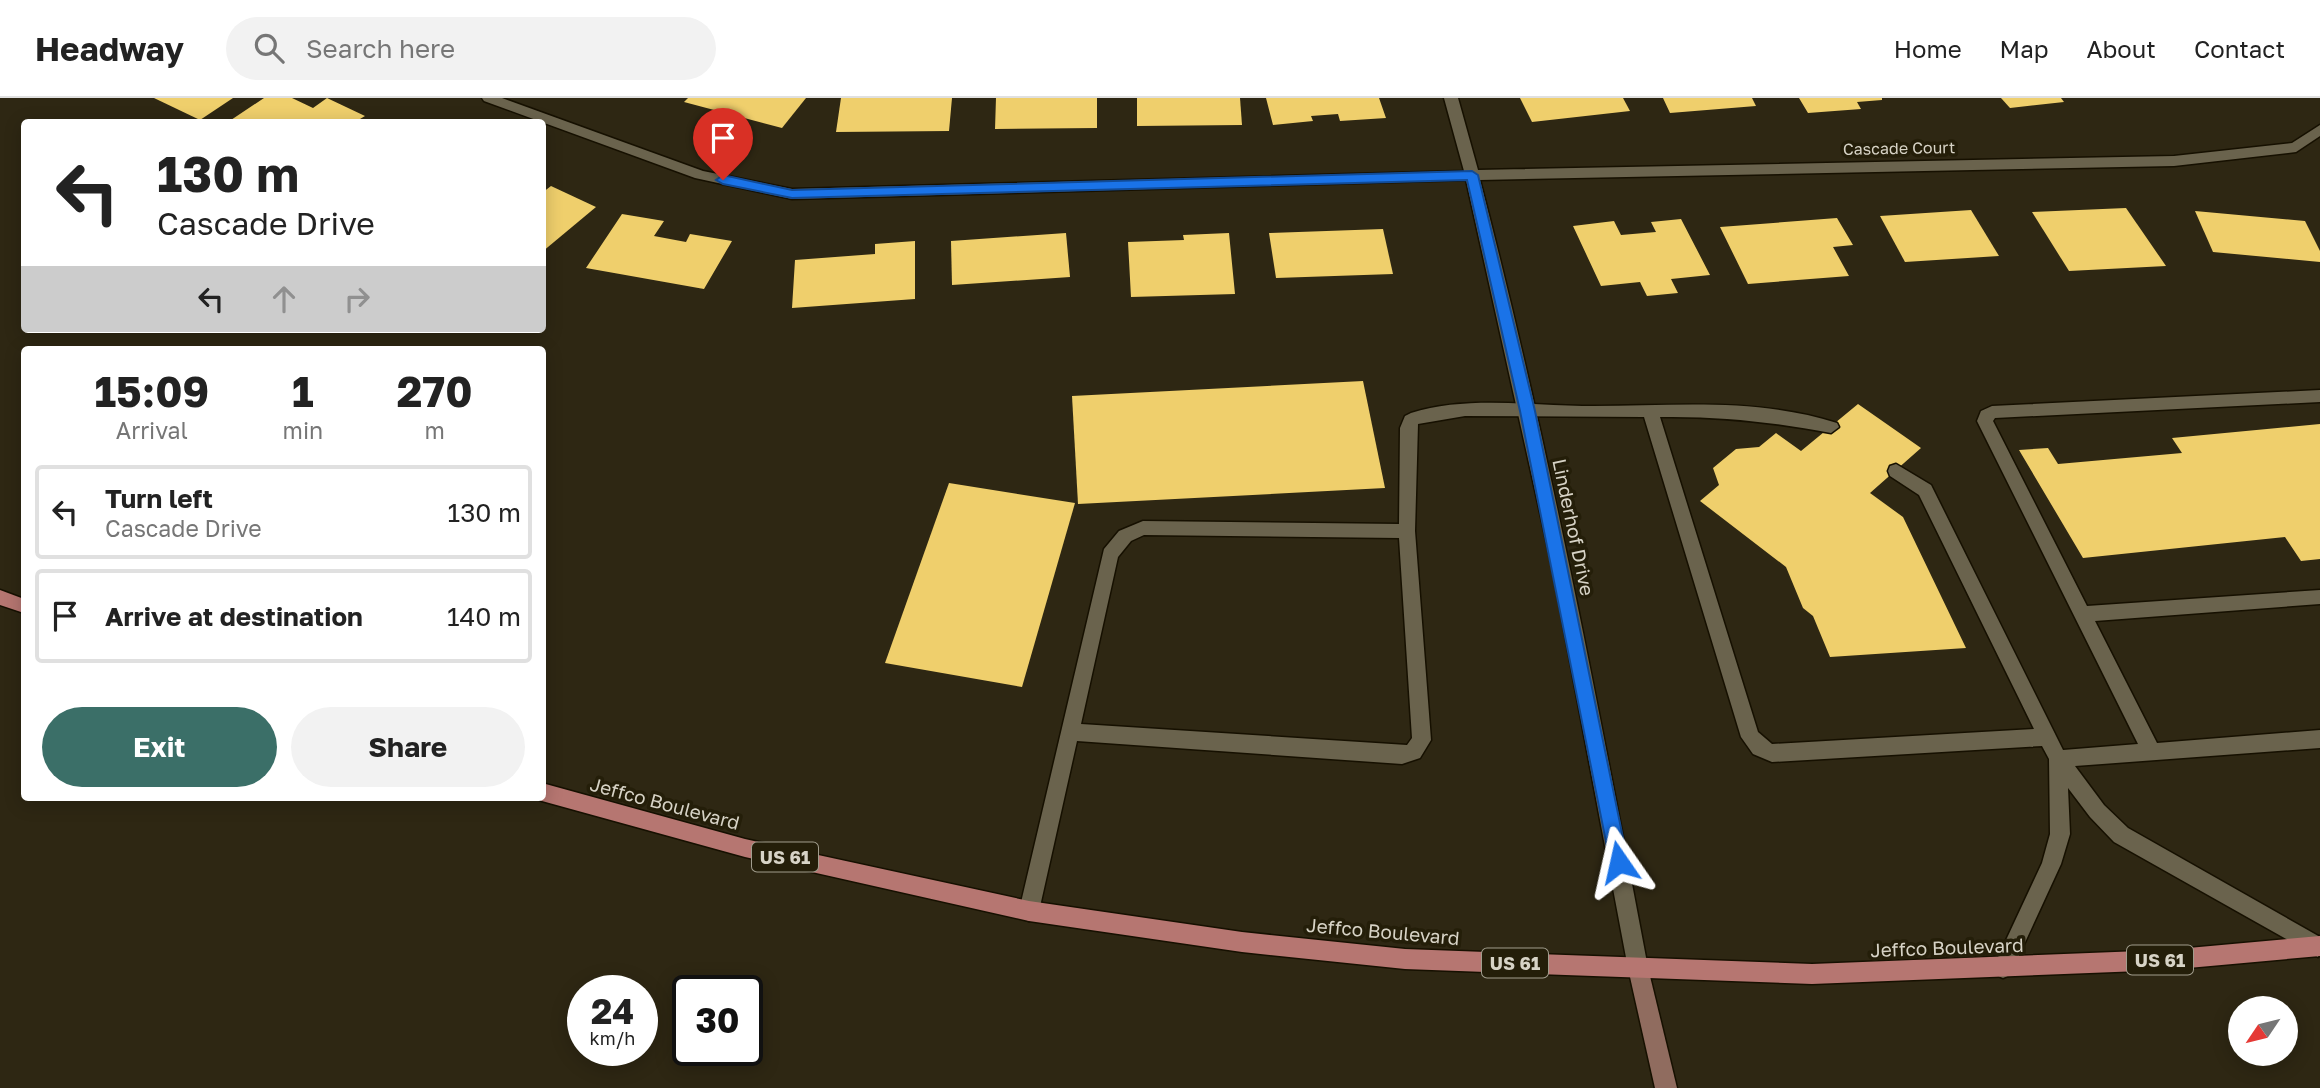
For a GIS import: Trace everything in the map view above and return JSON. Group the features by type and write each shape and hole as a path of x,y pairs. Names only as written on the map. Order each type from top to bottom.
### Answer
{"main road":[{"name":"Jeffco Boulevard","path":"546,793 744,848 1029,911 1242,942 1405,958 1812,974 2166,960 2319,946"}],"street":[{"name":"Cascade Court","path":"489,98 700,175 792,194 1472,175 2174,160 2296,147 2320,129"},
{"name":"Linderhof Drive","path":"1451,98 1528,411 1578,650 1639,968"},
{"path":"2152,752 1986,421 1987,415 1992,412 2320,396"},
{"path":"1071,732 1402,755 1413,752 1422,740 1407,531 1408,428 1411,420 1465,410 1714,410 1763,414 1830,427"},
{"path":"1650,411 1750,737 1760,748 1772,753 2047,737"},
{"path":"1896,471 1925,490 2058,759 2097,811 2121,835 2319,946"},
{"path":"1029,911 1110,554 1125,536 1143,528 1407,531"},
{"path":"2082,614 2320,597"},
{"path":"2058,759 2320,739"},
{"path":"2003,968 2051,864 2060,834 2058,759"},
{"path":"1639,968 1666,1088"}],"building":[{"path":"154,98 233,98 198,119"},
{"path":"264,98 292,98 313,108 327,98 365,116 360,119 232,119"},
{"path":"688,98 806,98 782,128 684,102"},
{"path":"841,98 952,98 949,131 836,132"},
{"path":"996,98 1097,98 1097,128 995,129"},
{"path":"1137,98 1240,98 1242,125 1137,126"},
{"path":"1266,98 1379,98 1386,118 1340,121 1338,114 1311,116 1313,121 1273,125"},
{"path":"1520,98 1623,98 1630,111 1532,122"},
{"path":"1663,98 1752,98 1756,106 1670,113"},
{"path":"1799,98 1882,100 1857,102 1861,109 1808,113"},
{"path":"2001,98 2061,98 2064,102 2010,108"},
{"path":"551,186 596,207 546,249 546,190"},
{"path":"2126,208 2166,266 2069,271 2032,212"},
{"path":"1971,210 1999,256 1905,262 1880,216"},
{"path":"2195,211 2305,221 2320,251 2320,262 2213,252"},
{"path":"622,214 664,221 654,236 686,242 690,234 732,241 704,289 586,268"},
{"path":"1837,218 1853,245 1833,247 1849,276 1748,284 1720,227"},
{"path":"1681,219 1710,275 1671,279 1678,293 1647,296 1640,282 1601,286 1573,226 1614,221 1621,235 1656,232 1651,222"},
{"path":"1383,229 1393,274 1276,278 1269,233"},
{"path":"1066,233 1070,277 952,285 951,241"},
{"path":"1229,233 1235,294 1131,297 1128,242 1184,240 1183,235"},
{"path":"915,241 915,299 792,308 795,260 875,254 875,244"},
{"path":"1363,381 1385,488 1078,504 1072,396"},
{"path":"1858,404 1921,448 1870,493 1903,517 1966,648 1830,657 1813,616 1803,608 1786,567 1700,501 1719,485 1713,468 1736,449 1759,447 1776,433 1801,451"},
{"path":"2320,424 2320,559 2301,561 2285,537 2083,558 2019,450 2048,448 2058,464 2182,453 2172,438"},
{"path":"949,483 1075,503 1022,687 885,663"}],"route":[{"path":"723,180 792,194 1472,175 1528,411 1619,862"}]}
